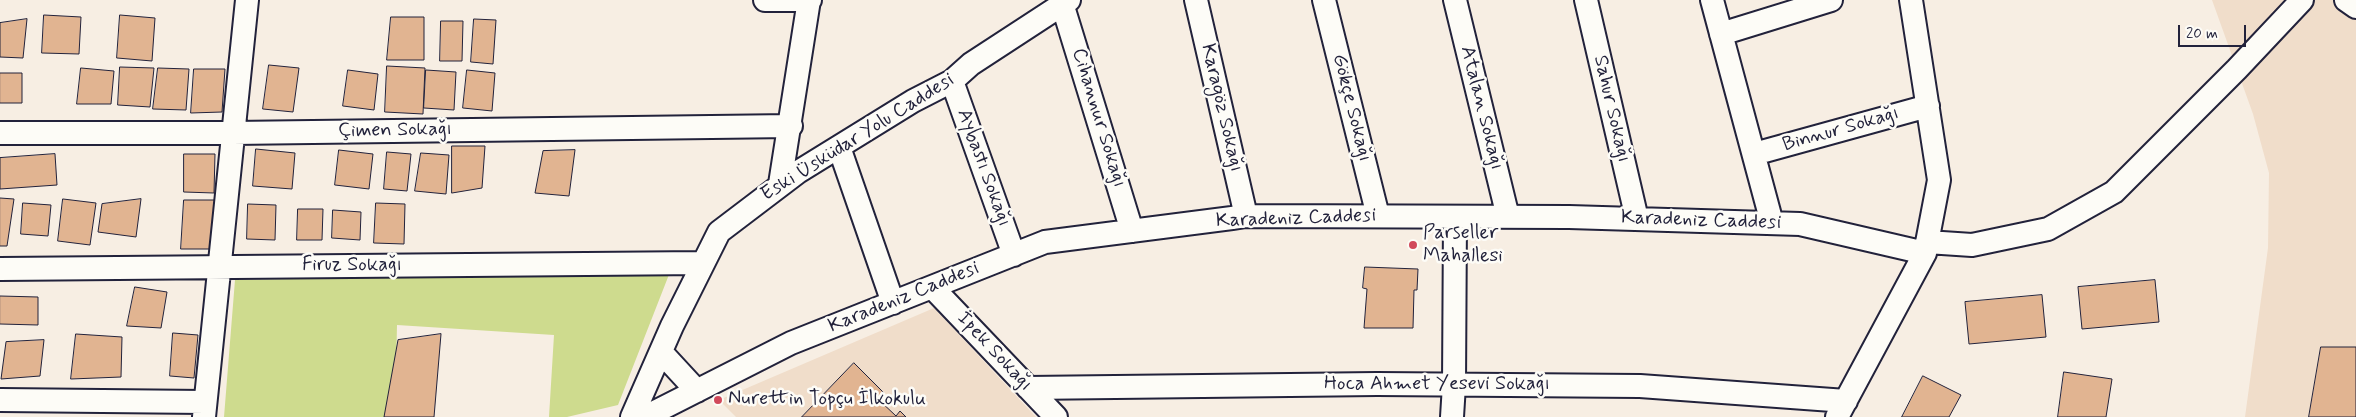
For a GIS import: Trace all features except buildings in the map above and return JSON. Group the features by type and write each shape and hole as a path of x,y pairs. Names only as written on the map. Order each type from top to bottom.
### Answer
{"street":[{"path":"0,400 204,409 221,268 247,0"},
{"path":"765,0 809,0 791,126 780,184"},
{"name":"Karagöz Sokağı","path":"1196,0 1246,216"},
{"name":"Gökçe Sokağı","path":"1324,0 1378,216"},
{"name":"Atalan Sokağı","path":"1455,0 1508,217"},
{"name":"Sahur Sokağı","path":"1586,0 1637,219"},
{"path":"1712,0 1772,223"},
{"path":"1721,34 1831,0"},
{"path":"1842,409 1926,247 1939,180 1911,0"},
{"name":"Karadeniz Caddesi","path":"645,417 791,343 1045,242 1246,216 1455,216 1800,224 1926,247 1972,245 2048,229 2114,192 2237,69 2302,0"},
{"path":"2346,0 2356,7"},
{"name":"Eski Üsküdar Yolu Caddesi","path":"632,417 719,232 780,184 913,101 952,81 971,64 1064,2"},
{"name":"Cihannur Sokağı","path":"1064,2 1132,231"},
{"name":"Aybastı Sokağı","path":"952,81 1014,254"},
{"name":"Binnur Sokağı","path":"1754,154 1928,106"},
{"name":"Çimen Sokağı","path":"0,133 233,133 791,126"},
{"path":"839,147 893,302"},
{"path":"1452,417 1454,384 1455,216"},
{"name":"Firuz Sokağı","path":"0,269 703,264"},
{"name":"İpek Sokağı","path":"932,287 1056,417"},
{"path":"661,352 697,391"},
{"name":"Hoca Ahmet Yesevi Sokağı","path":"1028,388 1454,384 1640,386 1842,409"}],"shaded area":[{"path":"2212,0 2356,0 2356,417 2245,417 2268,248 2269,173 2253,114"},
{"path":"934,308 1036,417 736,417 719,400"}],"green space":[{"path":"670,272 618,405 567,417 549,417 554,335 397,325 395,417 224,417 235,280"}],"place":[{"name":"Parseller Mahallesi","path":"1413,245"},
{"name":"Nurettin Topçu İlkokulu","path":"718,400"}]}
